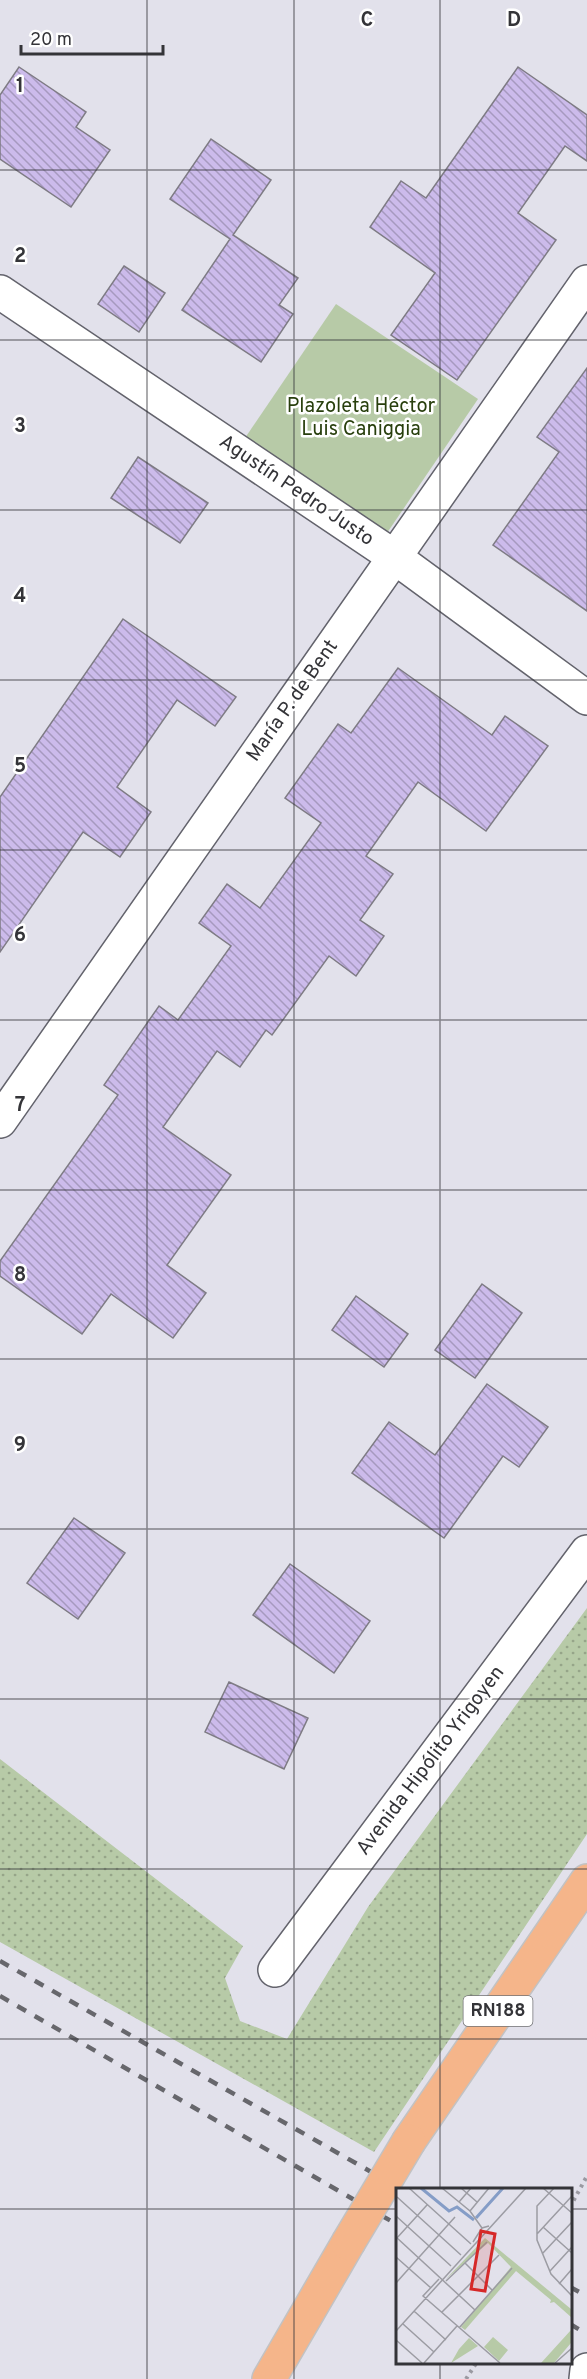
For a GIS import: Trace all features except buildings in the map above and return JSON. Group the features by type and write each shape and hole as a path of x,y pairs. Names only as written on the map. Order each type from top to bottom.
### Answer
{"main road":[{"name":"RN188","path":"269,2379 409,2141 587,1881"}],"street":[{"name":"María P. de Bent","path":"0,1121 393,556 587,282"},
{"name":"Agustín Pedro Justo","path":"0,292 393,556 587,698"},
{"name":"Avenida Hipólito Yrigoyen","path":"275,1970 587,1552"},
{"path":"586,2379 587,2370"}],"path":[{"path":"572,2202 587,2176"},
{"path":"466,2379 476,2364"}],"green space":[{"name":"Plazoleta Héctor Luis Caniggia","path":"336,304 478,399 387,533 245,438"},
{"path":"587,1608 587,1834 374,2152 0,1942 0,1759 243,1946 225,1978 240,2021 287,2039 368,1907"}],"railway":[{"path":"0,1961 399,2188"},
{"path":"0,1996 396,2224"},
{"path":"572,2288 587,2296"},
{"path":"572,2325 587,2334"}]}
